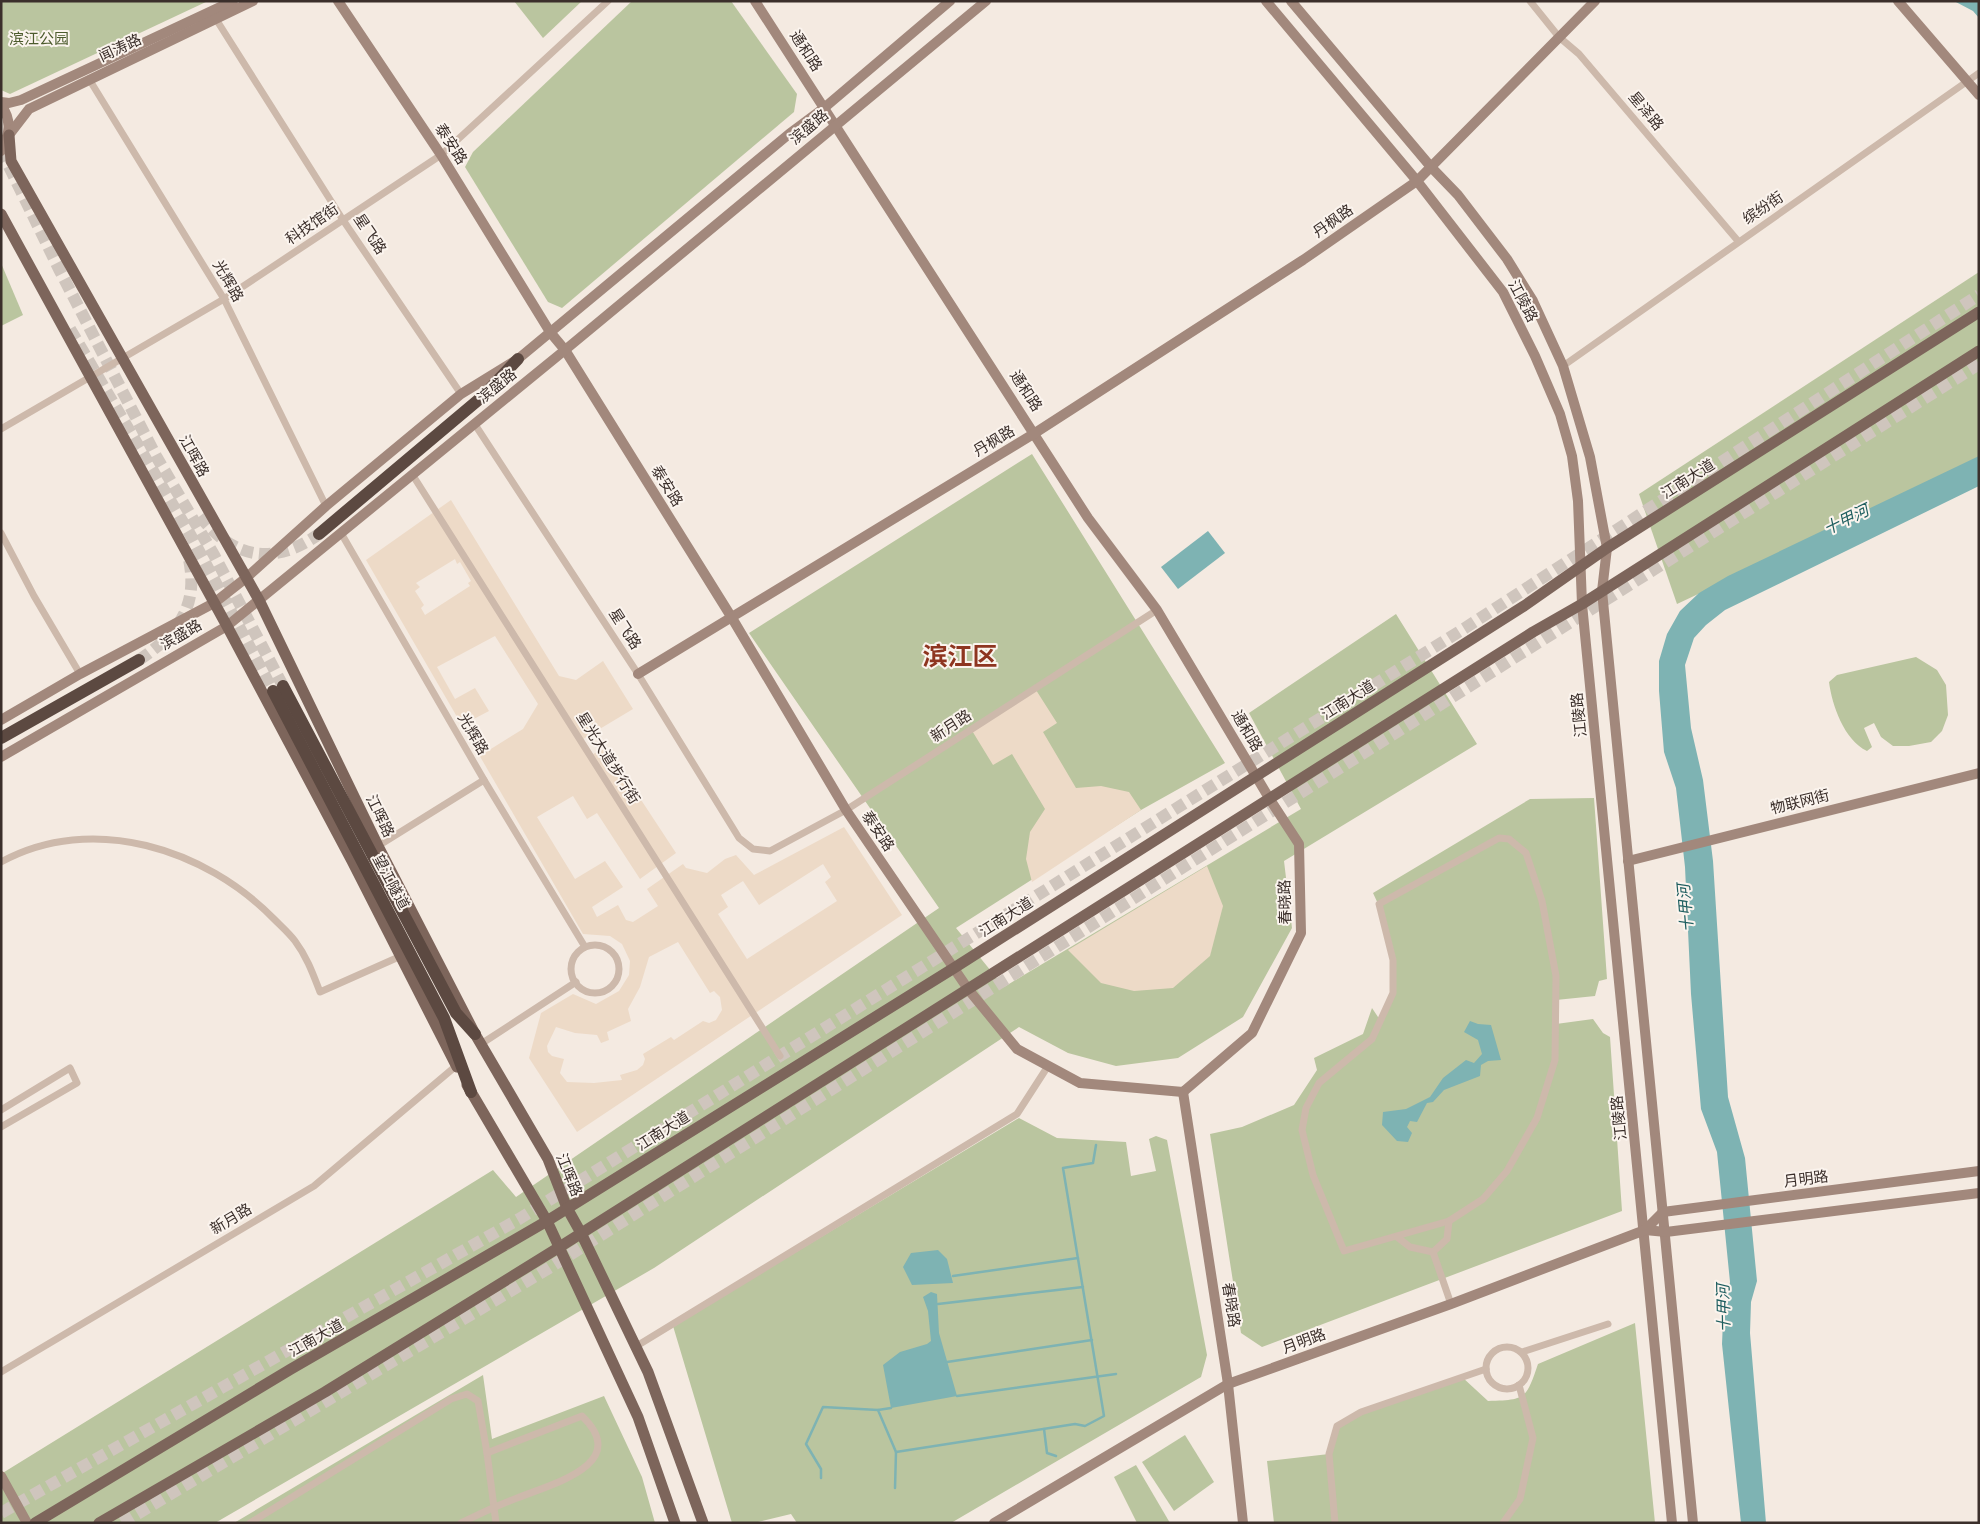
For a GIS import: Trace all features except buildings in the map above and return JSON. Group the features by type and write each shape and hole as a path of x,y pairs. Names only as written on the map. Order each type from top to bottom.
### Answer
{"highway":[{"path":"319,534 483,396 518,359"},
{"path":"1,738 139,660"},
{"name":"望江隧道","path":"471,1092 444,1018 278,688 456,1013 478,1039"}],"main road":[{"name":"闻涛路","path":"1,151 9,135 29,109 214,15 233,1"},
{"name":"闻涛路","path":"9,135 9,122 1,103 21,100 214,15 253,1"},
{"name":"泰安路","path":"338,1 441,155 550,332 564,350 732,618 846,810 968,989"},
{"name":"通和路","path":"756,1 1088,518 1157,610 1268,798"},
{"name":"滨盛路","path":"1,720 80,674 214,603 246,578 326,506 461,394 518,359 789,134 824,108 950,1"},
{"name":"滨盛路","path":"1,757 227,626 986,1"},
{"name":"江陵路","path":"1266,1 1416,181 1502,292 1535,356 1560,414 1572,456 1578,501 1582,604 1645,1230 1672,1523"},
{"name":"江陵路","path":"1291,1 1431,168 1458,195 1507,259 1533,301 1563,366 1590,457 1607,548 1602,591 1693,1523"},
{"path":"1560,37 1595,1"},
{"path":"1898,1 1979,95"},
{"name":"丹枫路","path":"638,674 1035,433 1304,260 1416,181 1431,168 1560,37"},
{"name":"江晖路","path":"9,135 11,161 259,600 378,846 478,1039 548,1159 567,1208 648,1372 703,1523"},
{"path":"1,214 227,626 401,956 456,1066 547,1221 638,1417 675,1523"},
{"name":"江南大道","path":"35,1523 291,1369 547,1221 954,968 1582,567 1607,548 1979,312"},
{"path":"99,1523 324,1392 558,1248 1268,798 1533,632 1582,604 1979,351"},
{"name":"物联网街","path":"1628,861 1979,773"},
{"name":"春晓路","path":"1243,1523 1228,1384 1183,1092 1252,1033 1301,933 1299,844 1268,798"},
{"path":"968,989 1017,1049 1080,1083 1183,1092"},
{"name":"月明路","path":"994,1523 1228,1384 1451,1304 1645,1230 1662,1212 1979,1171"},
{"name":"月明路","path":"1645,1230 1666,1232 1979,1194"},
{"path":"1,1476 27,1523"}],"street":[{"name":"科技馆街","path":"1,429 224,299 441,155 608,1"},
{"name":"星泽路","path":"1530,1 1560,37 1579,54 1738,241"},
{"name":"星飞路","path":"214,15 343,220 461,394"},
{"name":"缤纷街","path":"1563,366 1979,73"},
{"name":"光辉路","path":"89,79 224,299 326,506"},
{"name":"星飞路","path":"474,423 638,674 739,838 753,849"},
{"name":"星光大道步行街","path":"412,474 780,1056"},
{"path":"1,533 34,596 80,674"},
{"name":"光辉路","path":"341,533 484,780 585,947"},
{"name":"新月路","path":"753,849 770,851 846,810 1157,610"},
{"path":"378,846 484,780"},
{"path":"1499,838 1509,839 1526,853 1542,901 1556,976 1555,1060 1537,1118 1507,1171 1483,1200 1449,1220 1397,1237 1344,1252 1313,1175 1302,1130 1306,1108 1319,1083 1372,1039 1393,993 1393,960 1379,904 1499,838"},
{"path":"1,862 46,846 74,840 132,841 177,854 217,873 268,913 295,940 310,965 320,992 401,956"},
{"path":"601,945 615,954 620,970 618,978 614,985 601,993 586,992 580,988 571,975 571,966 578,952 585,947 601,945"},
{"path":"478,1039 576,982"},
{"name":"新月路","path":"1,1372 314,1186 456,1066"},
{"path":"636,1346 1017,1114 1048,1066"},
{"path":"1,1110 70,1068 77,1083 1,1127"},
{"path":"1433,1252 1447,1239 1449,1220"},
{"path":"1397,1237 1410,1247 1433,1252"},
{"path":"1433,1252 1451,1304"},
{"path":"1522,1352 1608,1324"},
{"path":"1509,1346 1522,1352 1529,1363 1529,1369 1524,1381 1507,1389 1501,1388 1490,1381 1486,1369 1487,1362 1495,1350 1509,1346"},
{"path":"1335,1523 1329,1454 1337,1426 1361,1412 1486,1369"},
{"path":"1504,1523 1520,1499 1533,1438 1519,1385"},
{"path":"250,1523 451,1399 467,1394 478,1401 496,1523"},
{"path":"460,1523 494,1507 577,1475 592,1461 598,1441 593,1427 582,1416 487,1453"}],"green space":[{"name":"滨江公园","path":"1,1 208,1 10,94 1,90"},
{"path":"514,1 582,1 543,38"},
{"path":"632,1 731,1 797,94 794,112 562,308 548,302 465,167 473,152"},
{"path":"1,263 23,315 1,326"},
{"path":"1979,272 1979,462 1677,604 1639,494"},
{"path":"1032,454 1225,763 1141,810 956,928 1004,987 1301,809 1249,713 1396,614 1477,744 1284,861 1292,928 1243,1017 1178,1058 1116,1066 1068,1053 1019,1027 654,1268 215,1523 1,1523 1,1474 493,1170 516,1197 939,908 749,633"},
{"path":"1916,657 1937,670 1946,685 1948,715 1942,731 1931,742 1909,746 1893,746 1881,737 1874,723 1864,728 1872,747 1867,751 1852,739 1840,721 1829,682 1837,675"},
{"path":"1594,798 1607,979 1599,981 1595,996 1556,1000 1556,1024 1593,1019 1603,1033 1610,1037 1622,1211 1262,1347 1241,1333 1210,1134 1242,1127 1294,1105 1317,1070 1314,1058 1363,1034 1372,1008 1380,1020 1392,995 1394,966 1387,928 1373,893 1530,799"},
{"path":"1019,1118 1057,1138 1126,1142 1131,1176 1156,1171 1149,1139 1156,1136 1167,1140 1207,1355 1201,1377 951,1523 797,1523 791,1514 754,1523 732,1523 673,1326"},
{"path":"1635,1323 1655,1523 1274,1523 1267,1461 1329,1454 1337,1426 1361,1412 1462,1377 1488,1401 1517,1398 1527,1391 1538,1364"},
{"path":"483,1375 492,1439 604,1396 642,1477 655,1523 234,1523"},
{"path":"1185,1435 1214,1482 1174,1511 1142,1462"},
{"path":"1136,1465 1170,1523 1137,1523 1114,1477"}],"shaded area":[{"path":"451,500 559,676 576,680 603,661 633,709 583,739 593,754 607,748 676,853 640,879 597,813 587,819 573,796 537,817 575,879 605,861 623,887 592,907 597,917 618,905 626,920 633,922 658,906 647,889 683,864 686,868 707,873 725,859 736,855 754,875 844,827 902,915 577,1132 529,1058 541,1013 573,994 596,1004 619,991 629,975 630,961 622,944 610,936 583,934 366,560","holes":["455,559 457,564 460,562 471,581 468,583 470,586 425,615 421,608 424,605 415,591 420,587 416,583","495,636 538,704 523,729 486,752 468,722 489,711 475,688 455,699 437,667","823,864 831,877 825,882 837,901 747,959 718,914 728,907 721,895 743,881 759,905","678,942 710,993 714,991 720,997 722,1010 716,1020 709,1023 703,1021 674,1040 671,1037 643,1054 645,1059 643,1065 637,1070 620,1075 622,1080 594,1083 567,1082 560,1073 564,1059 552,1056 548,1052 547,1046 556,1027 575,1033 597,1035 601,1043 609,1040 607,1032 631,1021 628,1009 640,987 649,957"]},
{"path":"1036,690 1057,723 1043,732 1076,788 1101,786 1129,792 1141,810 1032,882 1026,859 1030,832 1045,809 1012,754 993,765 971,729"},
{"path":"1207,866 1223,906 1210,956 1173,988 1134,991 1101,983 1068,950"}],"water":[{"path":"1954,1 1979,1 1979,18 1973,11"},
{"path":"1979,456 1979,486 1725,610 1706,625 1694,638 1685,665 1691,728 1703,780 1713,861 1728,1097 1745,1158 1757,1281 1751,1302 1750,1333 1766,1523 1741,1523 1722,1344 1723,1321 1730,1282 1717,1152 1701,1109 1691,994 1685,867 1676,788 1664,752 1659,691 1659,661 1667,634 1680,611 1699,593 1728,576"},
{"path":"1208,531 1225,553 1178,589 1161,567"},
{"path":"1470,1021 1491,1025 1501,1060 1488,1061 1481,1065 1480,1076 1444,1090 1433,1102 1427,1103 1417,1122 1410,1121 1407,1127 1412,1133 1408,1142 1397,1141 1382,1125 1383,1112 1406,1109 1430,1097 1443,1078 1466,1060 1474,1063 1482,1054 1478,1040 1464,1032"},
{"path":"938,1250 947,1259 953,1283 912,1285 903,1267 911,1253"},
{"path":"931,1292 937,1294 939,1333 957,1396 891,1408 883,1365 900,1352 931,1341 928,1311 923,1297"}],"waterway":[{"path":"896,1452 1075,1424 1085,1426 1104,1416 1063,1168 1093,1163 1096,1145"},
{"path":"953,1276 1078,1258"},
{"path":"938,1304 1083,1287"},
{"path":"947,1362 1092,1340"},
{"path":"957,1396 1116,1374"},
{"path":"821,1478 821,1469 806,1444 823,1407 878,1410"},
{"path":"891,1408 878,1410 896,1452 895,1488"},
{"path":"1044,1429 1047,1453 1056,1456"}],"tunnel":[{"path":"1,150 60,271 156,456 214,555 283,686"},
{"path":"1,1513 519,1219 1465,628 1979,295"},
{"path":"70,329 191,536 273,691"},
{"path":"122,1523 549,1268 1979,364"},
{"path":"200,516 226,541 240,549 255,553 270,554 286,551 319,534"},
{"path":"139,660 165,639 183,616 191,589 188,555"}],"district":[{"name":"滨江区","path":"960,656"}],"water label":[{"name":"十甲河","path":"1846,519"},
{"name":"十甲河","path":"1685,908"},
{"name":"十甲河","path":"1723,1308"}]}
